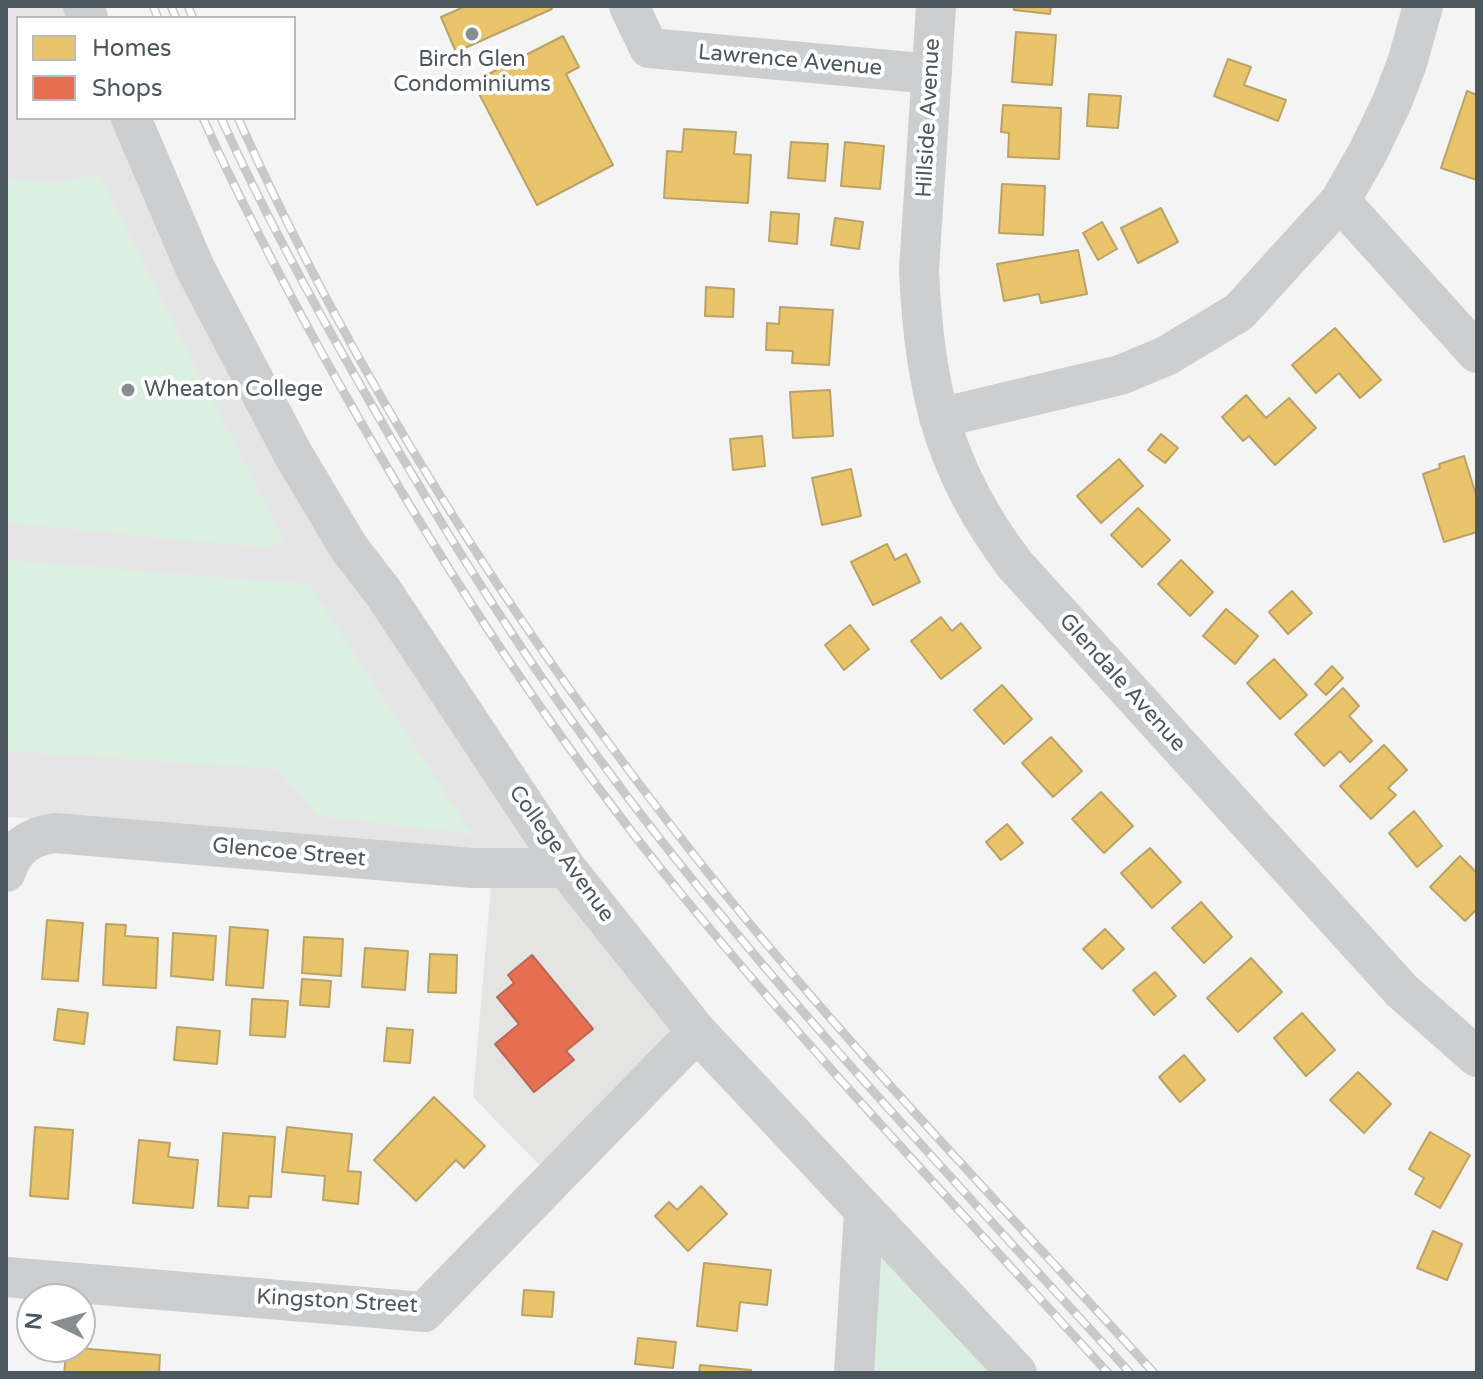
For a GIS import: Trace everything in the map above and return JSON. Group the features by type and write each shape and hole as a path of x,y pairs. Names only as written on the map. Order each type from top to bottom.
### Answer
{"street":[{"name":"Lawrence Avenue","path":"629,6 649,48 932,74"},
{"name":"Hillside Avenue","path":"922,230 936,6"},
{"path":"939,418 1120,375 1166,356 1239,312 1340,201 1392,102 1423,6"},
{"name":"College Avenue","path":"132,120 195,268 293,454 349,548 383,592 566,868 697,1032 1017,1373"},
{"path":"1340,201 1477,353"},
{"name":"Glendale Avenue","path":"922,230 919,270 924,354 939,418 963,485 987,528 1016,566 1402,991 1477,1057"},
{"name":"Glencoe Street","path":"12,860 28,840 55,833 472,868 566,868"},
{"name":"Kingston Street","path":"6,1277 424,1312 697,1032"},
{"path":"854,1373 864,1211"}],"shaded area":[{"name":"Wheaton College","path":"6,6 72,6 76,16 16,16 16,120 118,120 538,853 6,817"},
{"path":"492,874 563,876 691,1032 550,1176 473,1097"}],"green space":[{"path":"99,174 284,541 261,547 6,523 6,176 55,183"},
{"path":"6,560 309,584 472,834 318,816 278,769 6,751"},
{"path":"871,1228 1004,1373 862,1373"}],"building: Homes":[{"name":"Birch Glen Condominiums","path":"466,6 550,6 552,9 456,52 441,17"},
{"path":"1014,6 1051,6 1050,14 1014,10"},
{"path":"1016,32 1056,35 1052,85 1012,82"},
{"path":"563,36 579,67 566,74 613,165 537,205 473,82"},
{"path":"1228,59 1251,67 1244,85 1286,100 1278,121 1214,96"},
{"path":"1467,91 1477,95 1477,180 1441,168"},
{"path":"1089,94 1121,96 1118,128 1087,126"},
{"path":"1003,105 1061,108 1059,159 1008,157 1009,133 1001,132"},
{"path":"684,129 736,132 734,154 751,155 748,203 664,198 667,151 682,152"},
{"path":"791,142 828,144 825,181 788,178"},
{"path":"845,142 884,146 880,189 841,186"},
{"path":"1002,184 1045,186 1043,235 999,233"},
{"path":"1161,208 1178,242 1138,263 1121,228"},
{"path":"771,212 799,214 797,244 769,241"},
{"path":"835,218 863,222 859,249 831,245"},
{"path":"1102,222 1117,249 1098,260 1083,233"},
{"path":"1078,250 1087,294 1041,303 1039,294 1004,301 997,264"},
{"path":"706,287 734,289 733,317 705,316"},
{"path":"780,307 833,310 829,365 792,363 793,351 766,350 767,323 779,324"},
{"path":"1335,328 1381,380 1360,398 1339,373 1316,393 1292,365"},
{"path":"830,390 833,436 793,438 790,392"},
{"path":"1246,395 1266,418 1289,398 1316,428 1275,465 1249,436 1243,441 1222,417"},
{"path":"1161,434 1178,448 1165,463 1148,450"},
{"path":"762,436 765,466 733,470 730,439"},
{"path":"1464,456 1477,498 1477,532 1444,542 1423,474 1440,468 1439,464"},
{"path":"1119,459 1143,486 1101,523 1077,496"},
{"path":"851,469 861,516 822,525 812,478"},
{"path":"1138,508 1170,540 1142,567 1111,535"},
{"path":"887,544 895,560 906,554 920,582 873,605 851,562"},
{"path":"1181,560 1213,592 1190,616 1158,584"},
{"path":"1292,591 1312,613 1288,634 1269,612"},
{"path":"1226,609 1258,636 1235,664 1203,636"},
{"path":"941,617 952,631 961,623 981,648 941,679 911,641"},
{"path":"850,625 869,649 844,670 825,645"},
{"path":"1274,659 1307,695 1280,719 1247,683"},
{"path":"1332,666 1343,678 1326,695 1315,684"},
{"path":"1002,685 1032,719 1004,744 974,710"},
{"path":"1343,688 1359,706 1349,716 1372,741 1350,762 1340,751 1324,766 1295,734"},
{"path":"1051,737 1082,771 1053,797 1022,763"},
{"path":"1384,745 1407,770 1388,788 1396,795 1371,819 1340,786"},
{"path":"1101,792 1133,826 1104,853 1072,819"},
{"path":"1414,811 1442,846 1417,867 1389,833"},
{"path":"1007,824 1023,843 1001,860 986,842"},
{"path":"1150,848 1181,882 1152,908 1121,873"},
{"path":"1460,856 1477,873 1477,909 1465,921 1430,887"},
{"path":"1201,902 1232,937 1204,963 1172,928"},
{"path":"47,920 83,923 78,981 42,979"},
{"path":"106,924 126,925 125,936 158,938 156,988 103,985"},
{"path":"230,927 268,930 263,988 226,985"},
{"path":"1105,929 1124,949 1102,969 1083,949"},
{"path":"173,933 216,936 213,980 171,976"},
{"path":"304,937 343,939 341,976 302,973"},
{"path":"365,948 408,951 405,990 362,987"},
{"path":"430,954 457,955 456,993 428,992"},
{"path":"1251,958 1282,992 1238,1032 1207,998"},
{"path":"1155,972 1176,996 1154,1015 1133,990"},
{"path":"302,979 331,981 329,1007 300,1005"},
{"path":"252,999 288,1001 285,1037 250,1035"},
{"path":"58,1009 88,1013 84,1044 54,1040"},
{"path":"1302,1013 1335,1050 1306,1076 1274,1038"},
{"path":"177,1027 220,1031 217,1064 174,1060"},
{"path":"387,1028 413,1030 410,1063 384,1061"},
{"path":"1184,1055 1205,1080 1180,1102 1159,1077"},
{"path":"1358,1072 1391,1104 1364,1133 1330,1100"},
{"path":"434,1097 485,1146 464,1168 456,1160 416,1201 374,1160"},
{"path":"35,1127 73,1130 68,1199 30,1196"},
{"path":"287,1127 352,1134 348,1171 361,1172 358,1204 323,1200 325,1176 282,1172"},
{"path":"1430,1132 1470,1155 1440,1208 1415,1194 1424,1178 1409,1169"},
{"path":"223,1133 275,1137 271,1197 249,1196 248,1208 218,1206"},
{"path":"139,1140 170,1143 168,1157 198,1160 193,1208 133,1203"},
{"path":"701,1186 727,1214 688,1251 655,1216 669,1202 677,1210"},
{"path":"1433,1231 1462,1244 1447,1280 1417,1268"},
{"path":"704,1263 771,1270 767,1305 740,1302 737,1331 697,1326"},
{"path":"524,1290 554,1292 552,1317 522,1315"},
{"path":"638,1338 676,1342 673,1368 635,1364"},
{"path":"96,1349 160,1355 159,1373 64,1373 65,1363 96,1363"},
{"path":"700,1365 751,1370 751,1373 699,1373"}],"building: Shops":[{"path":"532,955 593,1029 566,1051 574,1060 534,1092 495,1044 519,1024 497,997 514,983 508,975"}],"railway":[{"path":"153,6 157,16"},
{"path":"171,6 175,16"},
{"path":"188,6 192,16"},
{"path":"204,120 268,252 376,449 499,646 587,773 682,895 785,1017 1108,1373"},
{"path":"222,120 290,258 396,447 490,600 591,747 685,871 808,1018 1130,1373"},
{"path":"239,120 285,218 391,413 448,508 572,693 758,934 925,1124 1154,1373"}],"place":[{"name":"Birch Glen Condominiums","path":"472,34"},
{"name":"Wheaton College","path":"128,390"}]}
